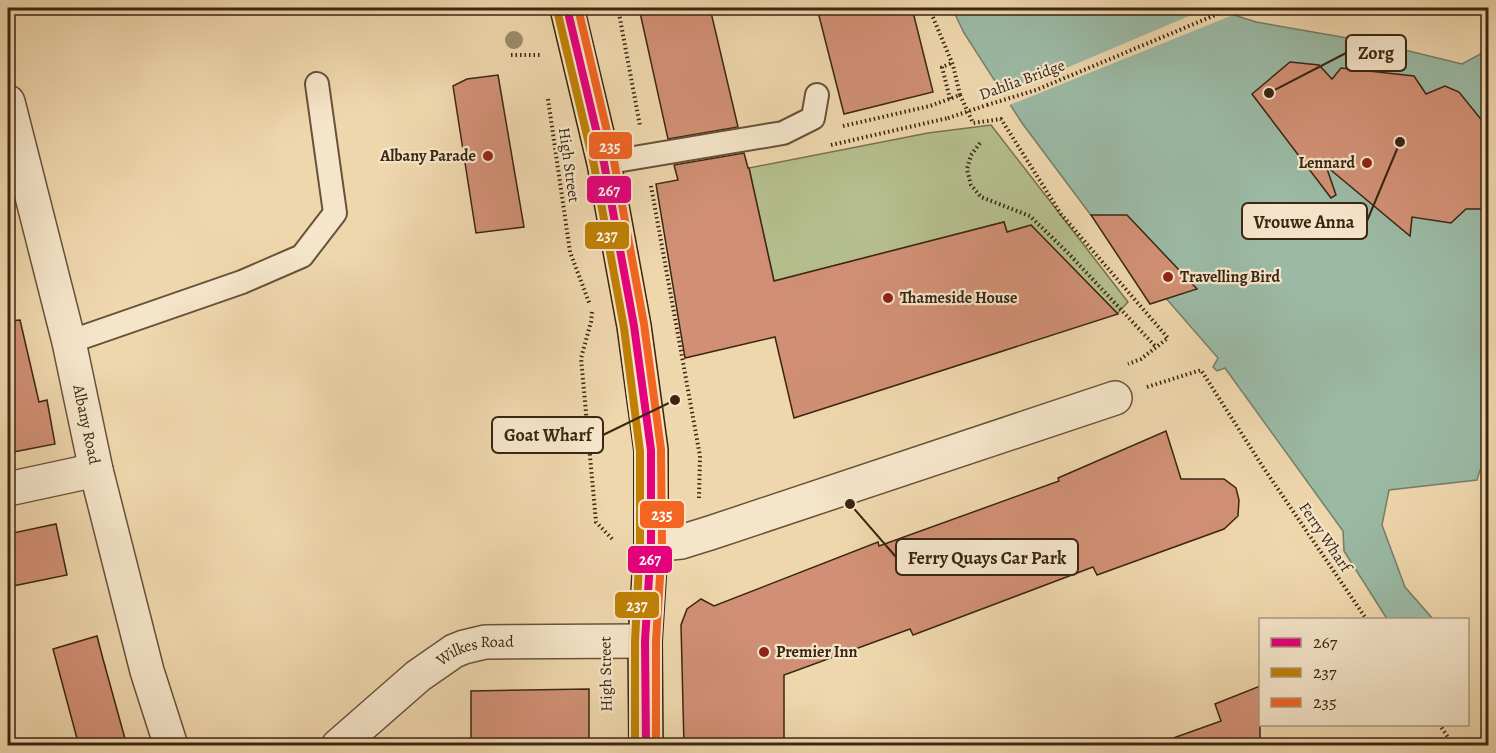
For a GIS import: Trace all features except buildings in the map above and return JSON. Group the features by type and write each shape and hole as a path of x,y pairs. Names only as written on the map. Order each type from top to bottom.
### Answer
{"main road":[{"path":"567,8 604,163 634,326 651,450 651,545 645,641 646,746"}],"street":[{"name":"Albany Road","path":"8,102 17,181 69,342 96,471 147,671 171,746"},
{"path":"651,545 681,542 704,535 1118,382"},
{"path":"8,489 96,471"},
{"name":"Wilkes Road","path":"338,746 418,676 464,647 485,642 645,641"}],"lane":[{"path":"69,342 242,282 302,256 335,213 316,84"},
{"path":"604,163 783,133 813,118 817,95"}],"path":[{"path":"929,8 952,63 960,95 973,123 1001,119 1060,213 1168,338 1141,359 1118,382"},
{"name":"Dahlia Bridge","path":"783,133 813,150 948,118 1036,90 1232,8"},
{"path":"537,45 543,61"},
{"path":"511,55 536,55"},
{"path":"950,99 942,67 952,63"},
{"name":"High Street","path":"547,94 570,252 592,309 591,322 581,358 596,522 612,538 616,548"},
{"path":"836,128 930,106 960,95"},
{"path":"980,143 971,155 967,168 971,185 981,197 1030,216 1156,347"},
{"name":"Ferry Wharf","path":"1118,382 1201,370 1263,467 1366,618"},
{"path":"1440,726 1454,746"}],"shaded area":[{"path":"952,8 1221,8 1231,14 1256,22 1376,43 1462,64 1488,50 1488,470 1480,470 1477,480 1389,490 1382,525 1405,587 1432,618 1386,618 1344,551 1343,531 1225,368 1217,371 1213,367 1218,358 1090,214 1022,123 964,33"},
{"path":"991,125 1128,302 1117,314 1031,225 1007,232 1004,222 774,281 749,168 928,133"}],"pier":[{"path":"1208,8 1226,8 1238,13 1007,106 999,93 1045,77"}],"transit line":[{"name":"267","path":"567,8 604,163 634,326 651,450 651,545 645,641 646,746"},
{"name":"235","path":"578,8 614,161 644,324 661,449 662,545 656,641 656,746"},
{"name":"237","path":"557,10 594,165 624,328 640,451 635,746"}],"place":[{"name":"Zorg","path":"1269,93"},
{"name":"Vrouwe Anna","path":"1400,142"},
{"name":"Albany Parade","path":"488,156"},
{"name":"Lennard","path":"1367,163"},
{"name":"Travelling Bird","path":"1168,277"},
{"name":"Thameside House","path":"888,298"},
{"name":"Goat Wharf","path":"675,400"},
{"name":"Ferry Quays Car Park","path":"850,504"},
{"name":"Premier Inn","path":"764,652"}]}
